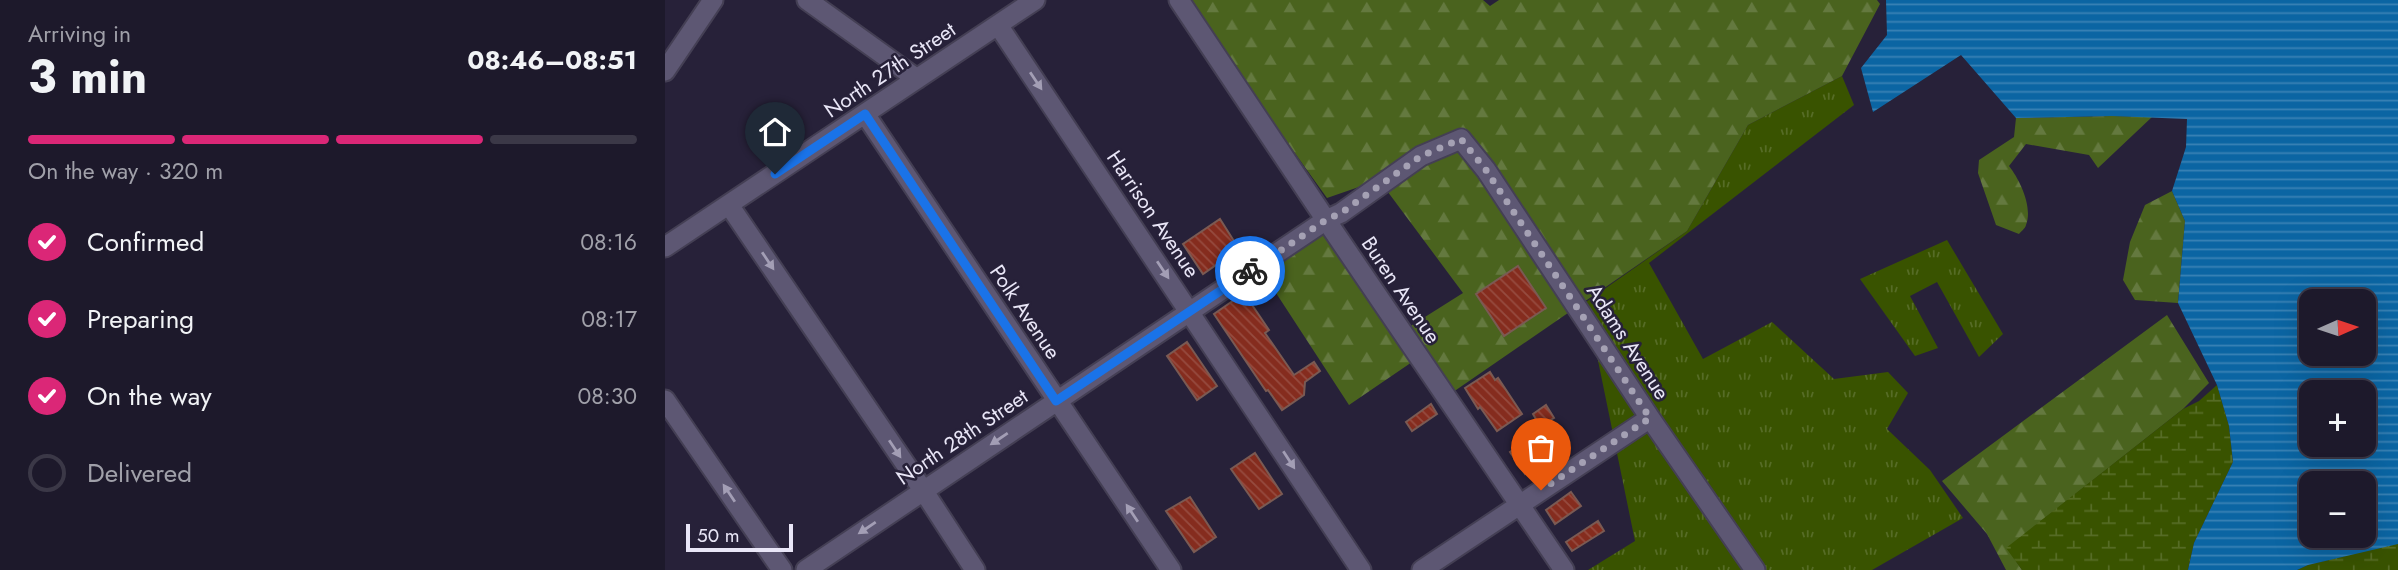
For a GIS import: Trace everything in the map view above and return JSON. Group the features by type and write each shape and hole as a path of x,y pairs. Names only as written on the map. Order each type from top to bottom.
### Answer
{"street":[{"path":"665,71 713,0"},
{"path":"807,0 917,79"},
{"name":"North 27th Street","path":"665,247 1035,0"},
{"name":"Buren Avenue","path":"1179,0 1564,570"},
{"name":"Harrison Avenue","path":"998,25 1361,570"},
{"name":"Polk Avenue","path":"865,114 1171,570"},
{"name":"North 28th Street","path":"806,570 1326,220 1341,213 1421,156 1461,139"},
{"name":"Adams Avenue","path":"1461,139 1486,170 1650,418 1755,570"},
{"path":"729,205 975,570"},
{"path":"665,400 782,570"},
{"path":"1422,570 1650,418"}],"green space":[{"path":"1185,0 1483,0 1490,6 1499,0 1877,0 1880,4 1842,76 1748,125 1687,231 1443,399 1415,360 1349,405 1261,270 1326,226 1398,334 1463,293 1379,180 1327,198"},
{"path":"1842,76 1854,105 1649,263 1703,359 1772,322 1834,379 1888,372 1908,393 1887,429 1930,470 1963,518 1872,570 1588,570 1635,541 1586,302 1687,231 1748,125"},
{"path":"2152,117 2098,168 2089,155 2026,144 2009,166 2027,202 2028,218 2019,234 1996,225 1978,173 1979,160 2014,137 2016,118"},
{"path":"2172,191 2185,221 2178,303 2135,300 2123,280 2130,242 2145,205"},
{"path":"1947,240 2003,334 1979,357 1937,282 1910,296 1938,348 1915,356 1860,279"},
{"path":"2167,315 2209,383 2183,409 2007,548 2022,570 2006,570 1987,534 1942,481"},
{"path":"2217,385 2229,426 2233,462 2194,543 2188,570 2022,570 2006,548"},
{"path":"2398,544 2398,570 2297,570 2308,565"}],"water":[{"path":"1886,0 2398,0 2398,544 2297,570 2188,570 2194,543 2233,462 2229,426 2217,385 2178,303 2185,221 2172,191 2186,147 2187,119 2112,116 2016,118 1961,55 1873,112 1861,68 1887,35"}],"building":[{"path":"1220,219 1239,249 1203,274 1183,244"},
{"path":"1518,266 1546,308 1504,336 1476,294"},
{"path":"1240,296 1246,305 1250,302 1269,330 1265,333 1294,375 1314,362 1320,371 1305,382 1304,395 1282,410 1214,314"},
{"path":"1187,342 1217,386 1197,400 1167,356"},
{"path":"1490,372 1495,380 1498,378 1522,414 1497,431 1480,407 1478,409 1465,388"},
{"path":"1431,404 1437,414 1412,431 1406,422"},
{"path":"1546,405 1554,418 1540,426 1533,414"},
{"path":"1541,430 1554,449 1525,474 1510,452"},
{"path":"1255,453 1282,494 1259,509 1231,469"},
{"path":"1571,492 1581,506 1555,524 1546,510"},
{"path":"1190,497 1216,537 1194,552 1166,511"},
{"path":"1598,521 1604,531 1572,551 1566,542"}],"way so far":[{"path":"1250,271 1326,220 1341,213 1421,156 1461,139 1486,170 1650,418 1541,490"}],"route":[{"path":"775,174 865,114 1056,401 1250,271"}]}
